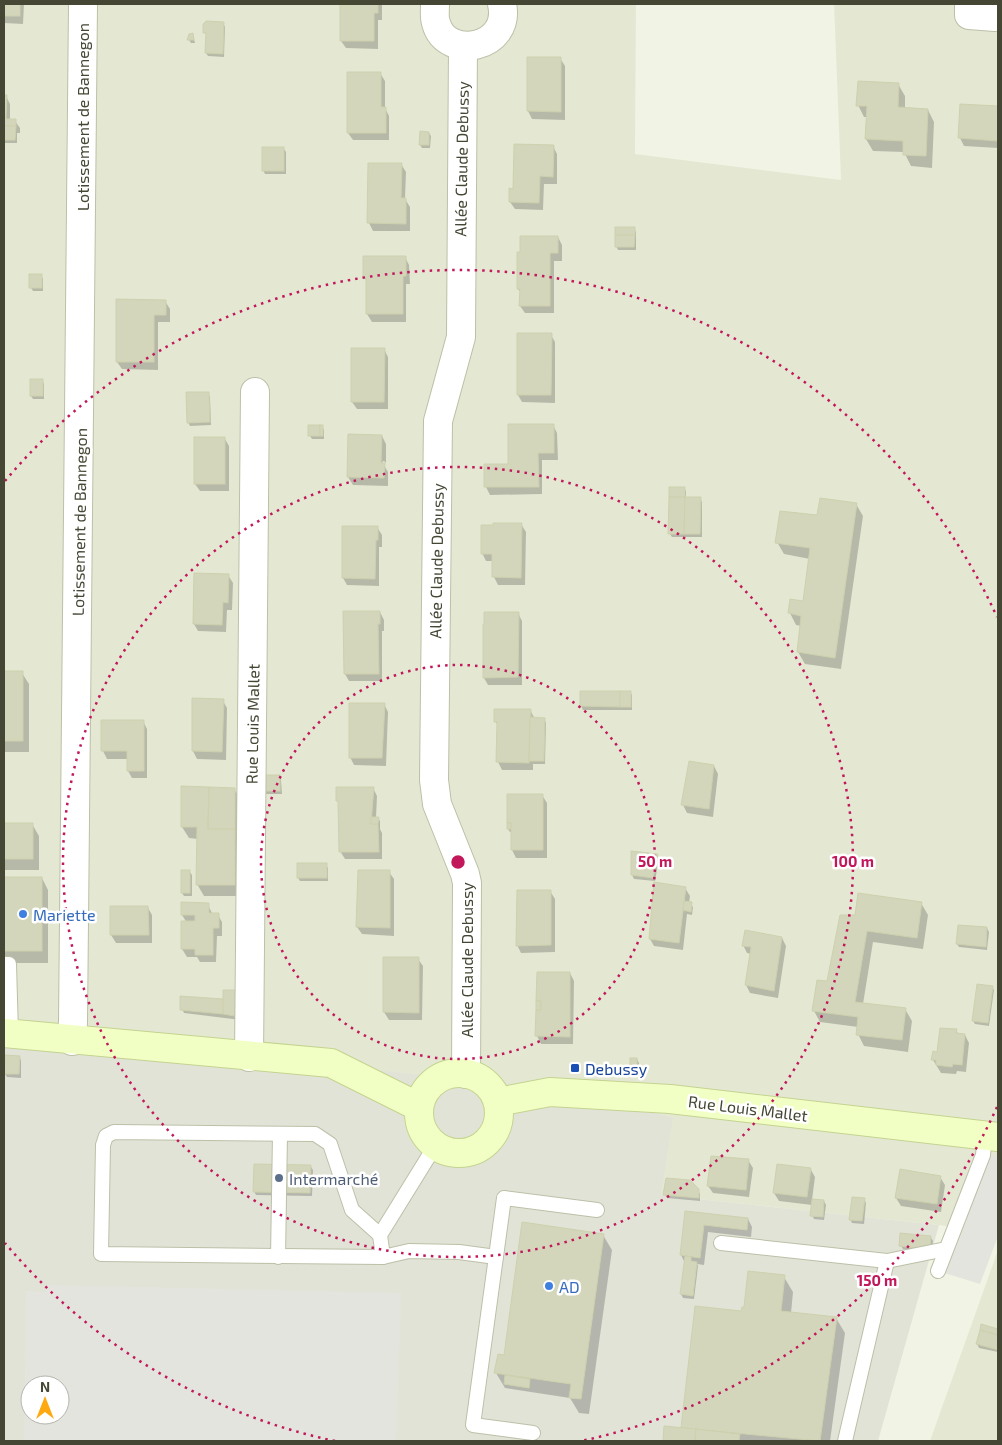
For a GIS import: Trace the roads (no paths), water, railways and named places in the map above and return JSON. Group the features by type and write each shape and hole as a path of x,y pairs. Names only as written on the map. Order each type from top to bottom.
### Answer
{"main road":[{"path":"7,1034 331,1063 419,1107"},
{"path":"456,1073 477,1077 493,1092 498,1102 498,1124 494,1134 477,1149 467,1153 445,1151 435,1146 422,1129 419,1107 422,1097 428,1088 445,1075 456,1073"},
{"name":"Rue Louis Mallet","path":"498,1102 550,1092 661,1099 992,1136"}],"street":[{"name":"Lotissement de Bannegon","path":"72,1041 82,246 83,4"},
{"path":"435,4 436,24 444,36 454,44 463,46 481,44 492,38 500,28 504,12 502,4"},
{"path":"969,4 969,15 995,17"},
{"name":"Allée Claude Debussy","path":"463,46 460,337 438,421 434,780 436,804 467,883 466,1074"},
{"name":"Rue Louis Mallet","path":"249,1056 255,392"}],"lane":[{"path":"4,964 10,964 7,1034"},
{"path":"380,1235 352,1210 330,1144 314,1134 114,1132 106,1136 103,1145 101,1254 383,1258 409,1251 459,1252 496,1257"},
{"path":"278,1257 280,1134"},
{"path":"938,1271 992,1136"},
{"path":"383,1258 380,1235 435,1146"},
{"path":"533,1433 473,1425 504,1198 596,1210"},
{"path":"721,1243 887,1261 946,1249"},
{"path":"845,1441 887,1261"}],"place":[{"name":"Mariette","path":"23,914"},
{"name":"Debussy","path":"575,1068"},
{"name":"Intermarché","path":"279,1178"},
{"name":"AD","path":"549,1286"}]}
